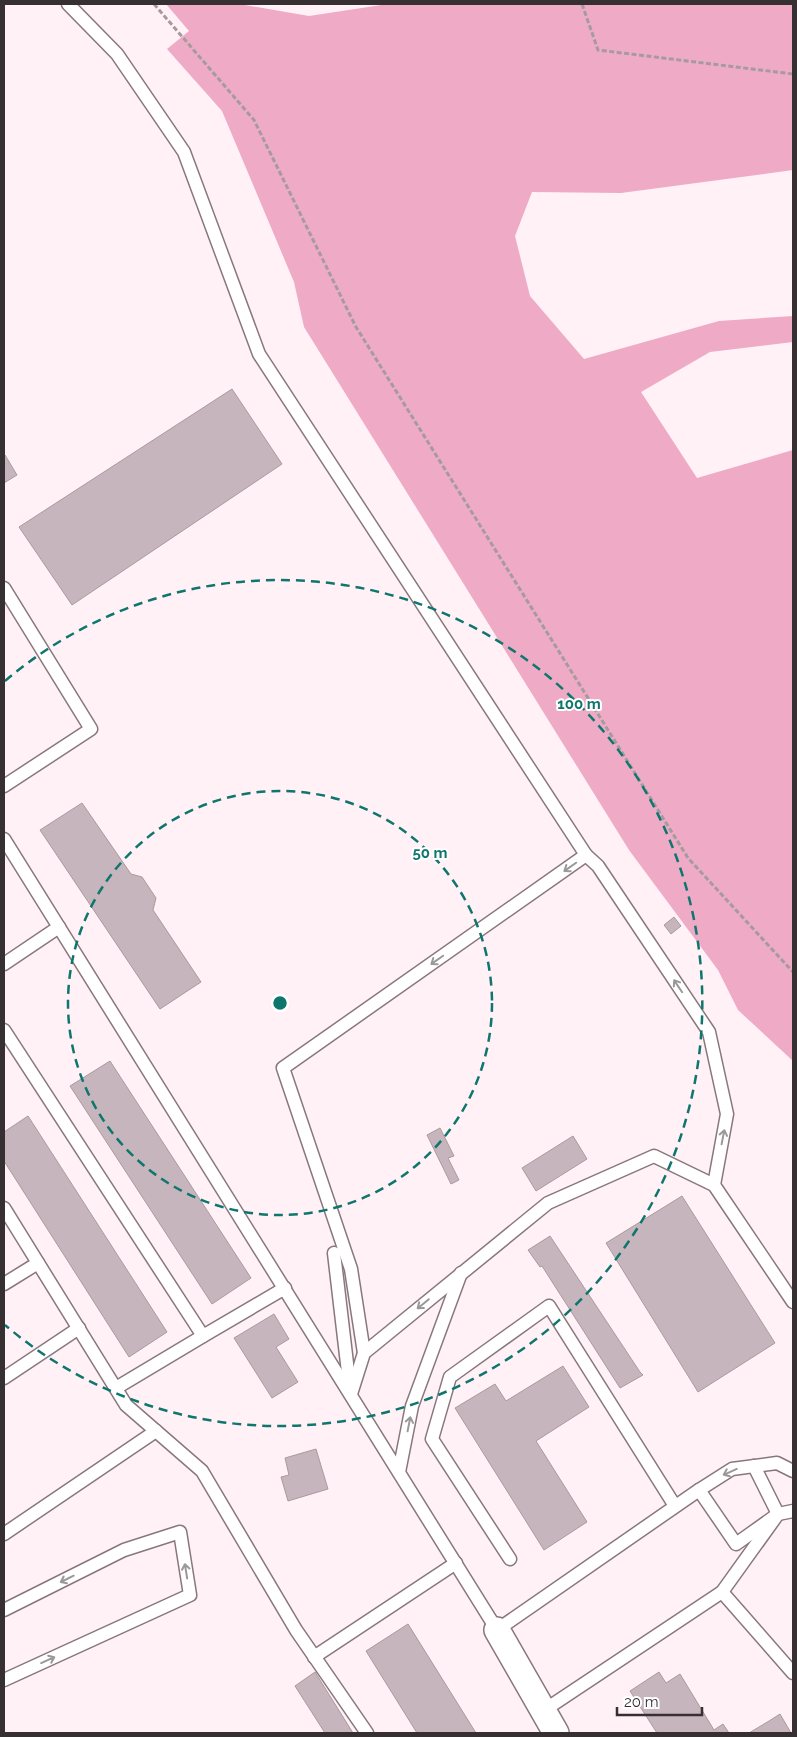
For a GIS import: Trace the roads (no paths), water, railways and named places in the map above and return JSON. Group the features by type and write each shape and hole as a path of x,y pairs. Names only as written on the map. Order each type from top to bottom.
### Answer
{"street":[{"path":"497,1630 556,1733"}],"lane":[{"path":"68,4 117,54 184,152 258,354 586,855 598,866 709,1032 727,1114 714,1185"},
{"path":"4,588 92,729 4,786"},
{"path":"4,839 497,1630 675,1506 732,1469 777,1463 793,1471"},
{"path":"351,1394 364,1353 351,1268 283,1068 586,855"},
{"path":"4,964 59,927"},
{"path":"4,1030 203,1336"},
{"path":"364,1353 548,1203 654,1156 714,1185 793,1302"},
{"path":"4,1208 126,1405 202,1471 296,1630 367,1733"},
{"path":"334,1254 351,1394"},
{"path":"4,1284 38,1263"},
{"path":"399,1472 412,1406 461,1273"},
{"path":"116,1388 285,1288"},
{"path":"510,1559 432,1439 450,1377 549,1306 675,1506"},
{"path":"4,1378 79,1328"},
{"path":"4,1534 156,1431"},
{"path":"754,1466 778,1514"},
{"path":"699,1490 736,1544 778,1514 793,1511"},
{"path":"543,1711 722,1592 778,1514"},
{"path":"4,1610 124,1550 180,1532 190,1596 4,1680"},
{"path":"314,1657 456,1563"},
{"path":"722,1592 793,1673"}]}
